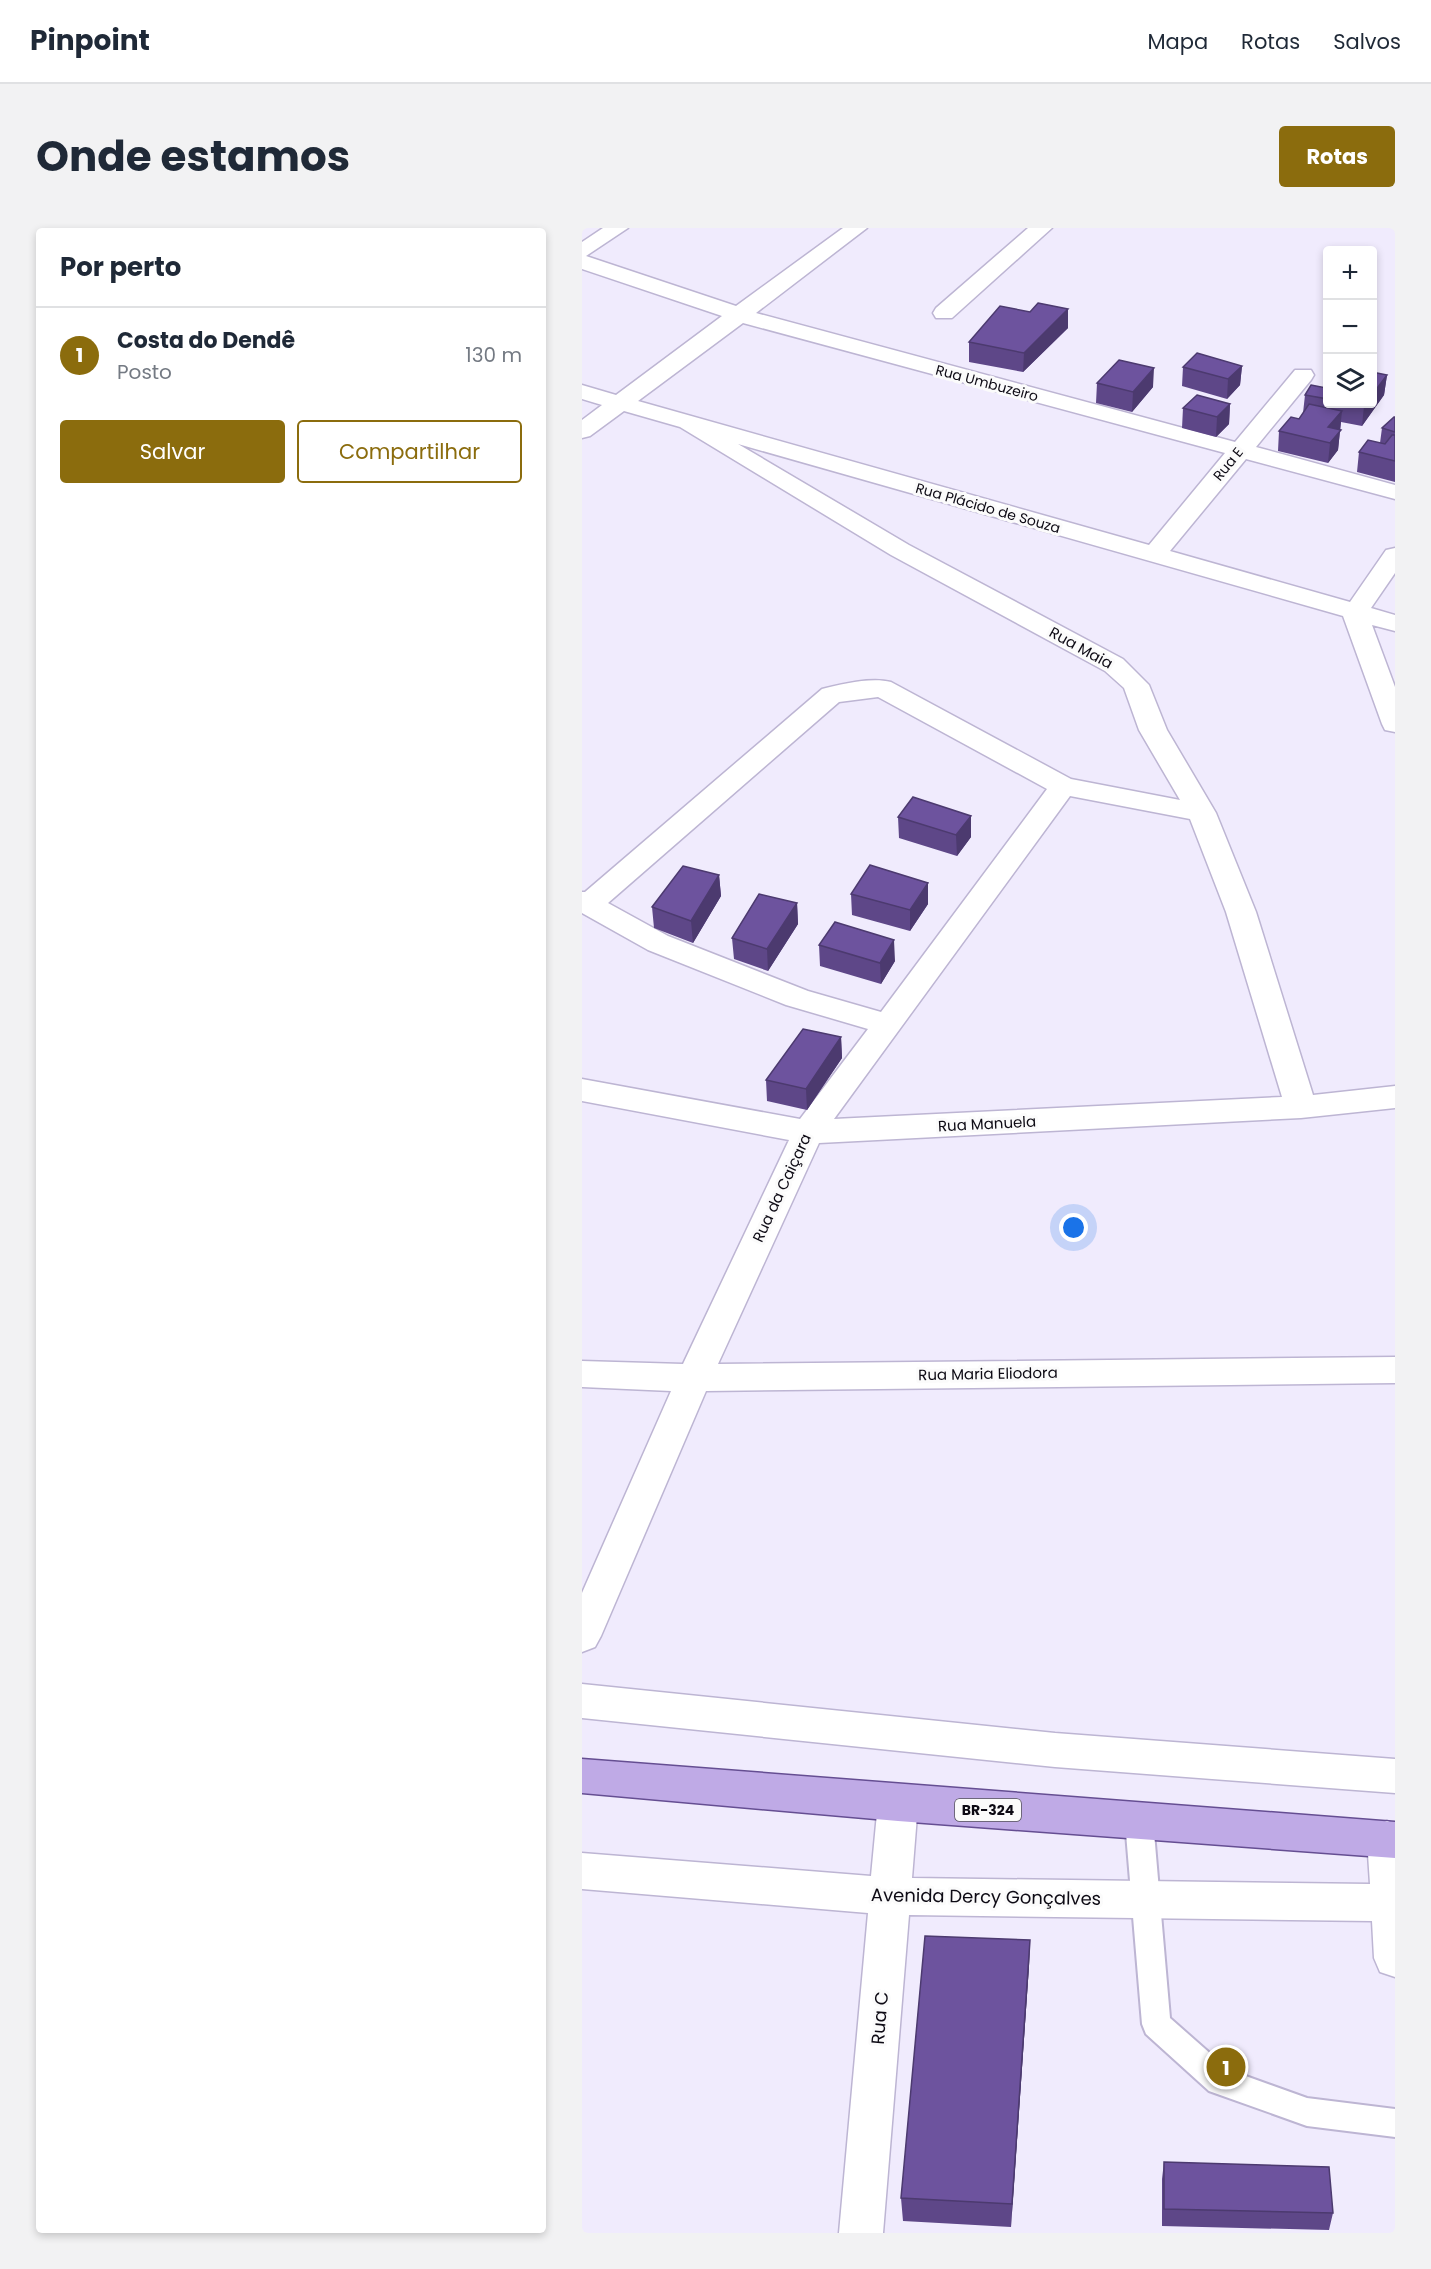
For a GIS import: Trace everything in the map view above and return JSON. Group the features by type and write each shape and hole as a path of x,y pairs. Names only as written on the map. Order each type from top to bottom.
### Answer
{"main road":[{"name":"BR-324","path":"582,1776 898,1803 1391,1840"}],"street":[{"path":"582,251 617,228"},
{"path":"582,431 856,228"},
{"path":"944,313 1041,228"},
{"name":"Rua Umbuzeiro","path":"582,262 740,315 1395,492"},
{"name":"Rua E","path":"1154,555 1303,375"},
{"name":"Rua Plácido de Souza","path":"582,393 1395,623"},
{"name":"Rua Maia","path":"690,425 900,550 1114,665 1136,685 1153,730 1202,813 1241,912 1301,1107"},
{"path":"1395,555 1355,613 1395,724"},
{"path":"888,1024 797,998 658,943 585,903 831,695 882,688 1063,786 1202,813"},
{"name":"Rua da Caiçara","path":"582,1636 694,1378 808,1132 1063,786"},
{"name":"Rua Manuela","path":"582,1090 808,1132 1301,1107 1395,1097"},
{"name":"Rua Maria Eliodora","path":"582,1374 694,1378 1395,1370"},
{"path":"582,1701 1055,1750 1395,1776"},
{"name":"Rua C","path":"861,2233 898,1803"},
{"path":"1391,1840 1395,1958"},
{"name":"Avenida Dercy Gonçalves","path":"582,1871 890,1896 1393,1902"}],"lane":[{"path":"1139,1821 1156,2024 1219,2081 1307,2112 1395,2123"}],"building":[{"path":"1038,303 1068,309 1024,353 969,342 1000,306 1030,312"},
{"path":"1197,353 1242,366 1228,379 1183,367"},
{"path":"1119,360 1154,368 1133,392 1097,383"},
{"path":"1377,373 1387,375 1377,388"},
{"path":"1311,385 1323,387 1323,398 1305,395"},
{"path":"1197,395 1230,404 1217,417 1183,408"},
{"path":"1309,404 1342,411 1328,427 1341,430 1330,443 1279,431 1291,417 1299,419"},
{"path":"1394,417 1395,432 1382,428"},
{"path":"1392,435 1395,435 1395,461 1359,452 1368,440 1385,444"},
{"path":"913,797 971,816 956,835 898,817"},
{"path":"870,865 928,883 910,910 851,894"},
{"path":"683,866 719,875 691,921 652,907"},
{"path":"759,894 797,903 767,949 732,938"},
{"path":"835,922 894,940 880,963 819,945"},
{"path":"803,1029 841,1037 806,1089 766,1080"},
{"path":"925,1936 1030,1940 1012,2204 901,2198"},
{"path":"1164,2162 1329,2167 1333,2213 1164,2209"}],"place":[{"name":"Costa do Dendê","path":"1226,2067"}]}
